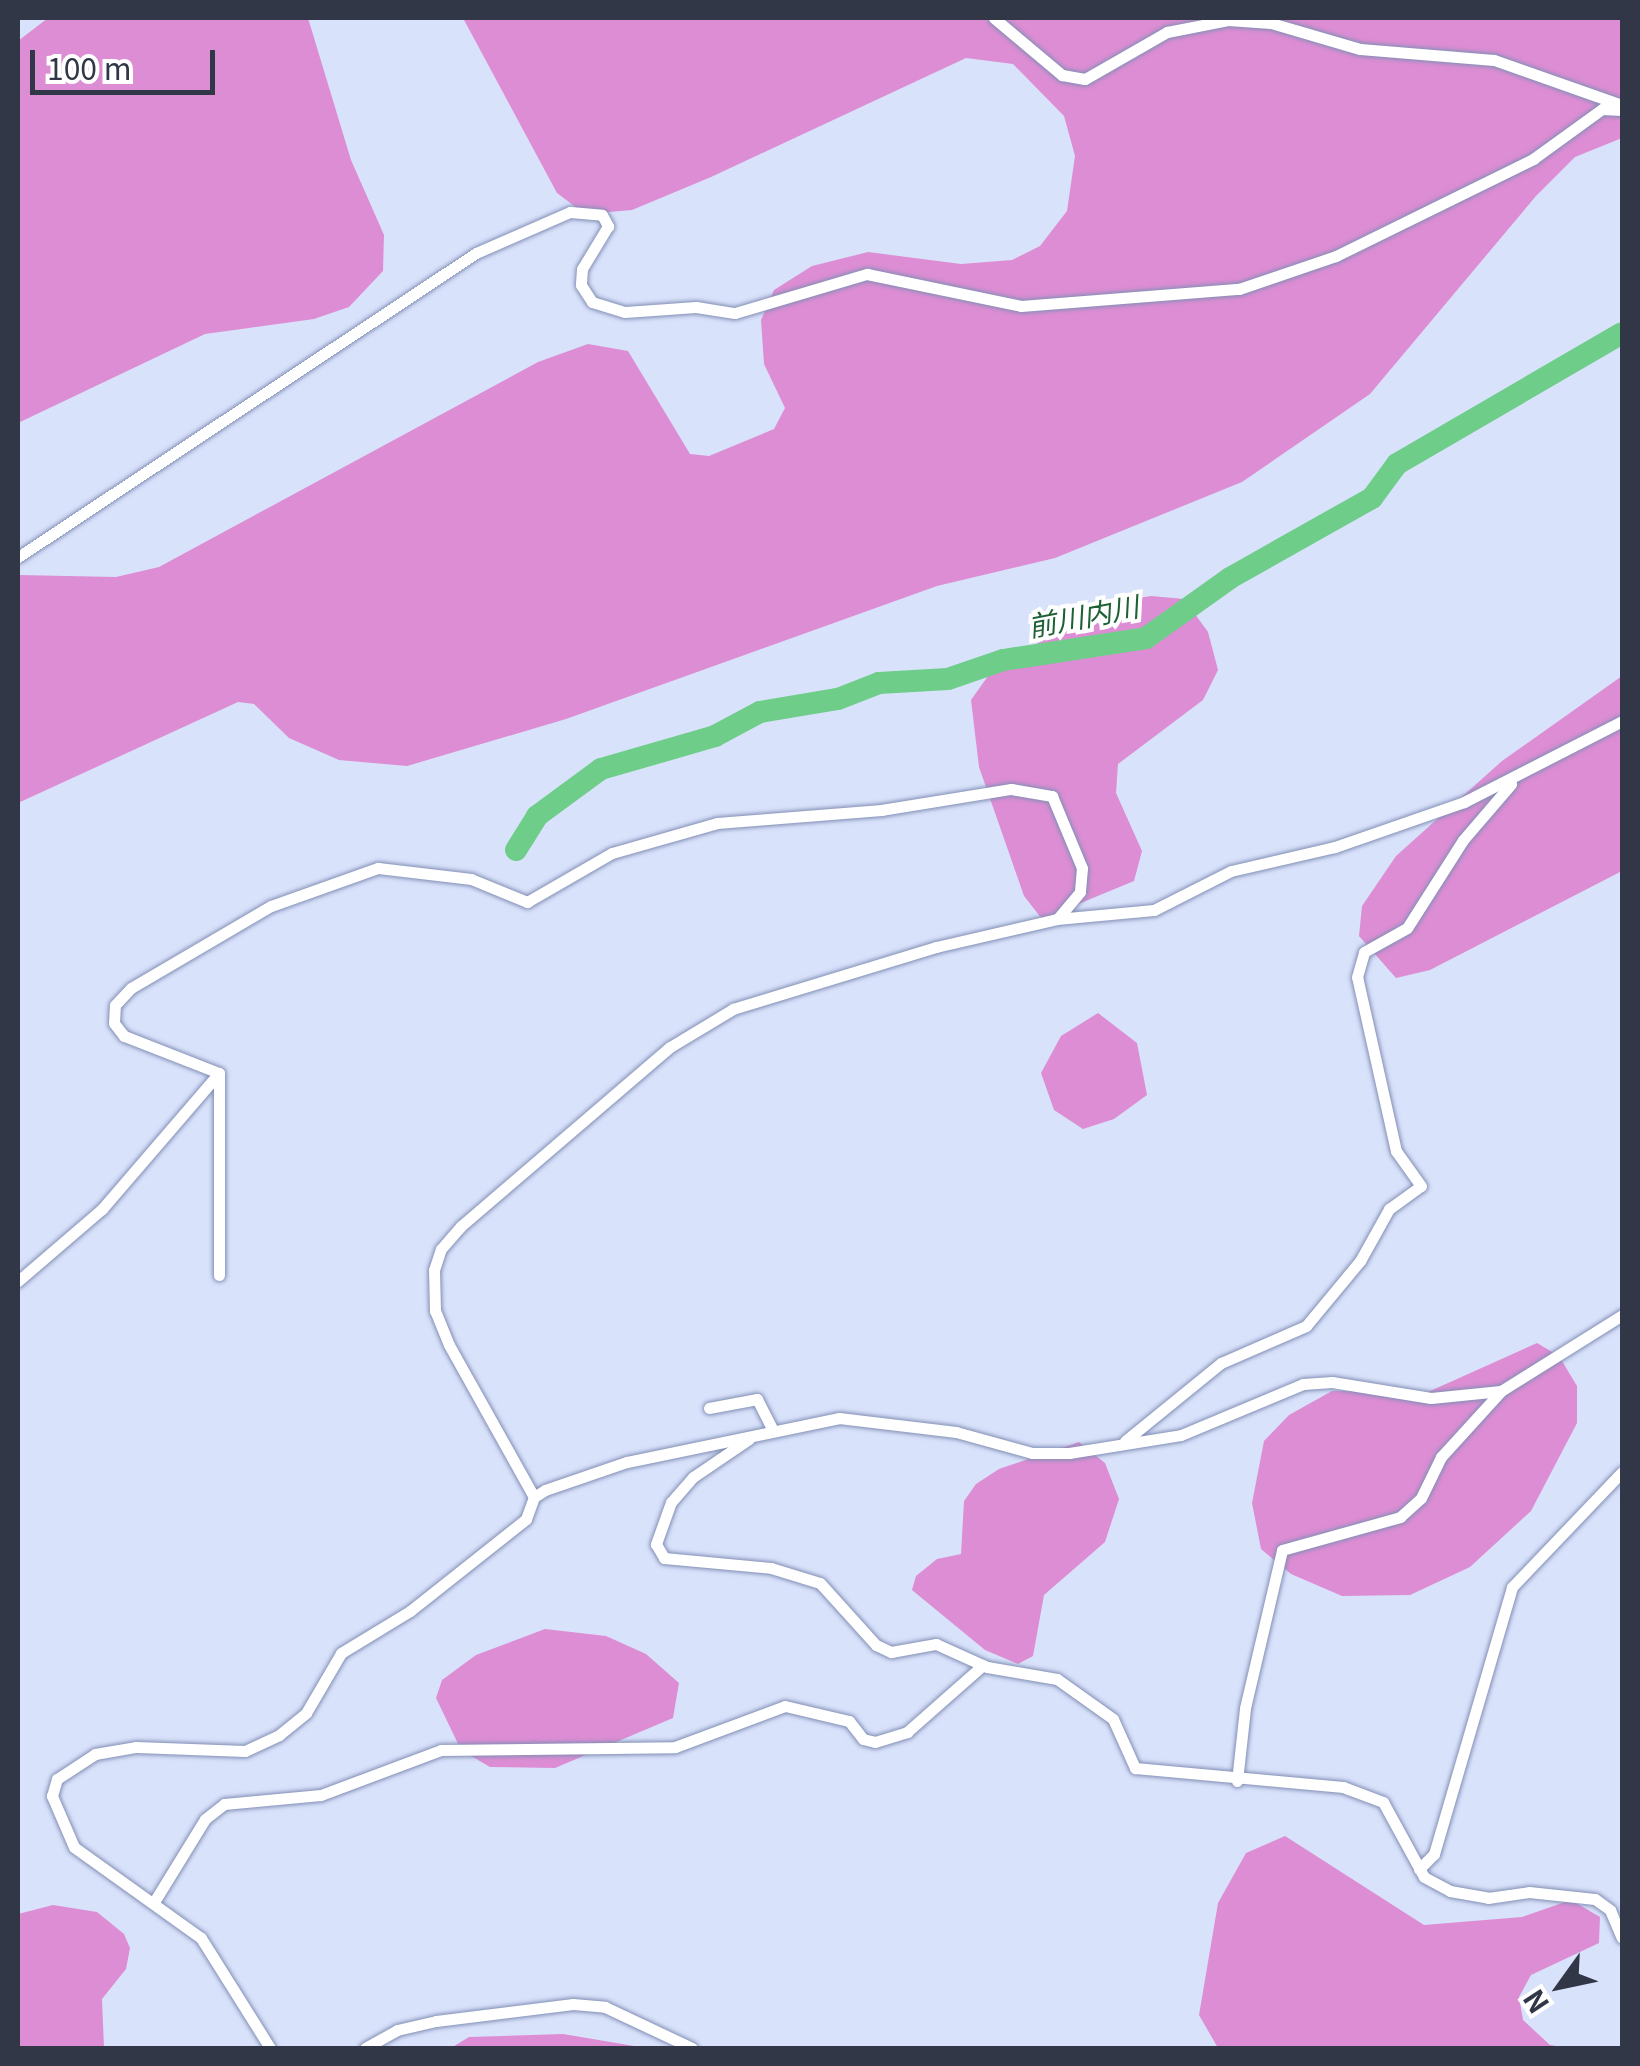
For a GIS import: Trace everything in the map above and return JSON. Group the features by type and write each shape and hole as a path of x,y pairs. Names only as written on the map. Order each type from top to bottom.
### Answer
{"street":[{"path":"994,18 1062,75 1085,79 1166,32 1228,20 1270,23 1360,48 1494,60 1622,108"},
{"path":"18,558 476,253 570,212 602,215 608,226 582,269 581,284 592,302 625,312 769,308 868,274 1001,305 1239,289 1336,256 1533,159 1602,109 1622,108"},
{"path":"534,1497 435,1311 434,1270 441,1249 461,1226 670,1048 717,1017 936,947 1056,918 1154,910 1232,871 1335,848 1514,779 1622,721"},
{"path":"1122,1444 1221,1363 1306,1326 1360,1261 1389,1209 1421,1186 1396,1151 1357,976 1364,952 1407,928 1463,840 1514,779"},
{"path":"219,1074 124,1036 114,1024 115,1005 131,988 271,906 378,868 471,879 528,902 612,854 685,831 1011,788 1052,796 1082,868 1080,892 1056,918"},
{"path":"219,1074 219,1275"},
{"path":"18,1282 102,1210 219,1074"},
{"path":"1236,1781 1245,1708 1282,1550 1400,1517 1422,1498 1441,1457 1502,1391 1622,1315"},
{"path":"270,2048 201,1938 74,1847 52,1796 57,1779 95,1754 136,1747 245,1750 279,1736 306,1713 340,1653 410,1611 526,1519 534,1497 573,1477 772,1428 838,1418 956,1432 1032,1453 1182,1435 1304,1384 1332,1382 1430,1398 1502,1391"},
{"path":"709,1408 758,1399 772,1428"},
{"path":"756,1434 693,1477 671,1502 656,1544 664,1558 771,1568 820,1583 876,1645 891,1652 936,1644 983,1665 1057,1679 1113,1719 1135,1768 1236,1781 1342,1786 1383,1802 1419,1869 1450,1892 1595,1899 1616,1909 1622,1938"},
{"path":"1419,1869 1434,1854 1512,1587 1622,1472"},
{"path":"154,1902 205,1819 224,1804 321,1796 441,1750 675,1748 785,1706 849,1720 863,1739 875,1742 907,1732 983,1665"},
{"path":"364,2048 410,2027 574,2004 605,2008 692,2048"}],"shaded area":[{"path":"48,18 308,18 351,160 384,235 383,271 349,307 314,319 205,334 18,423 18,41"},
{"path":"463,18 1622,18 1622,138 1575,157 1536,196 1370,394 1242,482 1055,558 937,586 566,719 407,766 339,760 289,738 254,704 238,702 18,803 18,575 116,577 159,567 538,362 588,344 628,351 690,454 709,456 774,429 785,408 764,364 761,320 774,290 812,266 868,252 961,264 1012,260 1040,246 1067,211 1075,156 1064,116 1013,64 966,58 632,210 585,214 557,193"},
{"path":"1151,596 1184,599 1208,632 1218,670 1203,700 1118,764 1116,793 1142,851 1134,881 1042,919 1024,896 979,767 971,700 993,669 1110,602"},
{"path":"1622,676 1622,871 1430,970 1396,978 1359,936 1362,906 1396,856 1502,761"},
{"path":"1098,1013 1137,1043 1147,1095 1114,1119 1083,1129 1054,1110 1041,1073 1061,1036"},
{"path":"1537,1343 1559,1356 1577,1386 1577,1423 1531,1511 1470,1567 1410,1595 1342,1596 1291,1574 1261,1549 1252,1503 1264,1441 1289,1415 1332,1391 1428,1392"},
{"path":"1079,1442 1105,1463 1119,1499 1105,1542 1044,1595 1033,1656 1018,1664 985,1650 912,1590 916,1576 937,1559 961,1554 964,1501 976,1484 999,1469"},
{"path":"545,1629 606,1636 646,1654 679,1683 673,1718 555,1768 490,1767 461,1750 436,1698 442,1680 476,1655"},
{"path":"1285,1836 1424,1925 1522,1917 1571,1900 1600,1917 1599,1943 1531,1975 1519,1997 1523,2020 1550,2045 1570,2048 1218,2048 1199,2015 1218,1903 1246,1853"},
{"path":"53,1905 97,1912 124,1934 130,1948 126,1969 102,1999 104,2048 18,2048 18,1914"},
{"path":"563,2034 646,2048 451,2048 469,2037"}],"waterway":[{"name":"前川内川","path":"516,850 537,816 601,769 715,736 760,712 838,699 879,683 948,679 1003,660 1146,638 1230,578 1372,498 1397,464 1622,333"}]}
